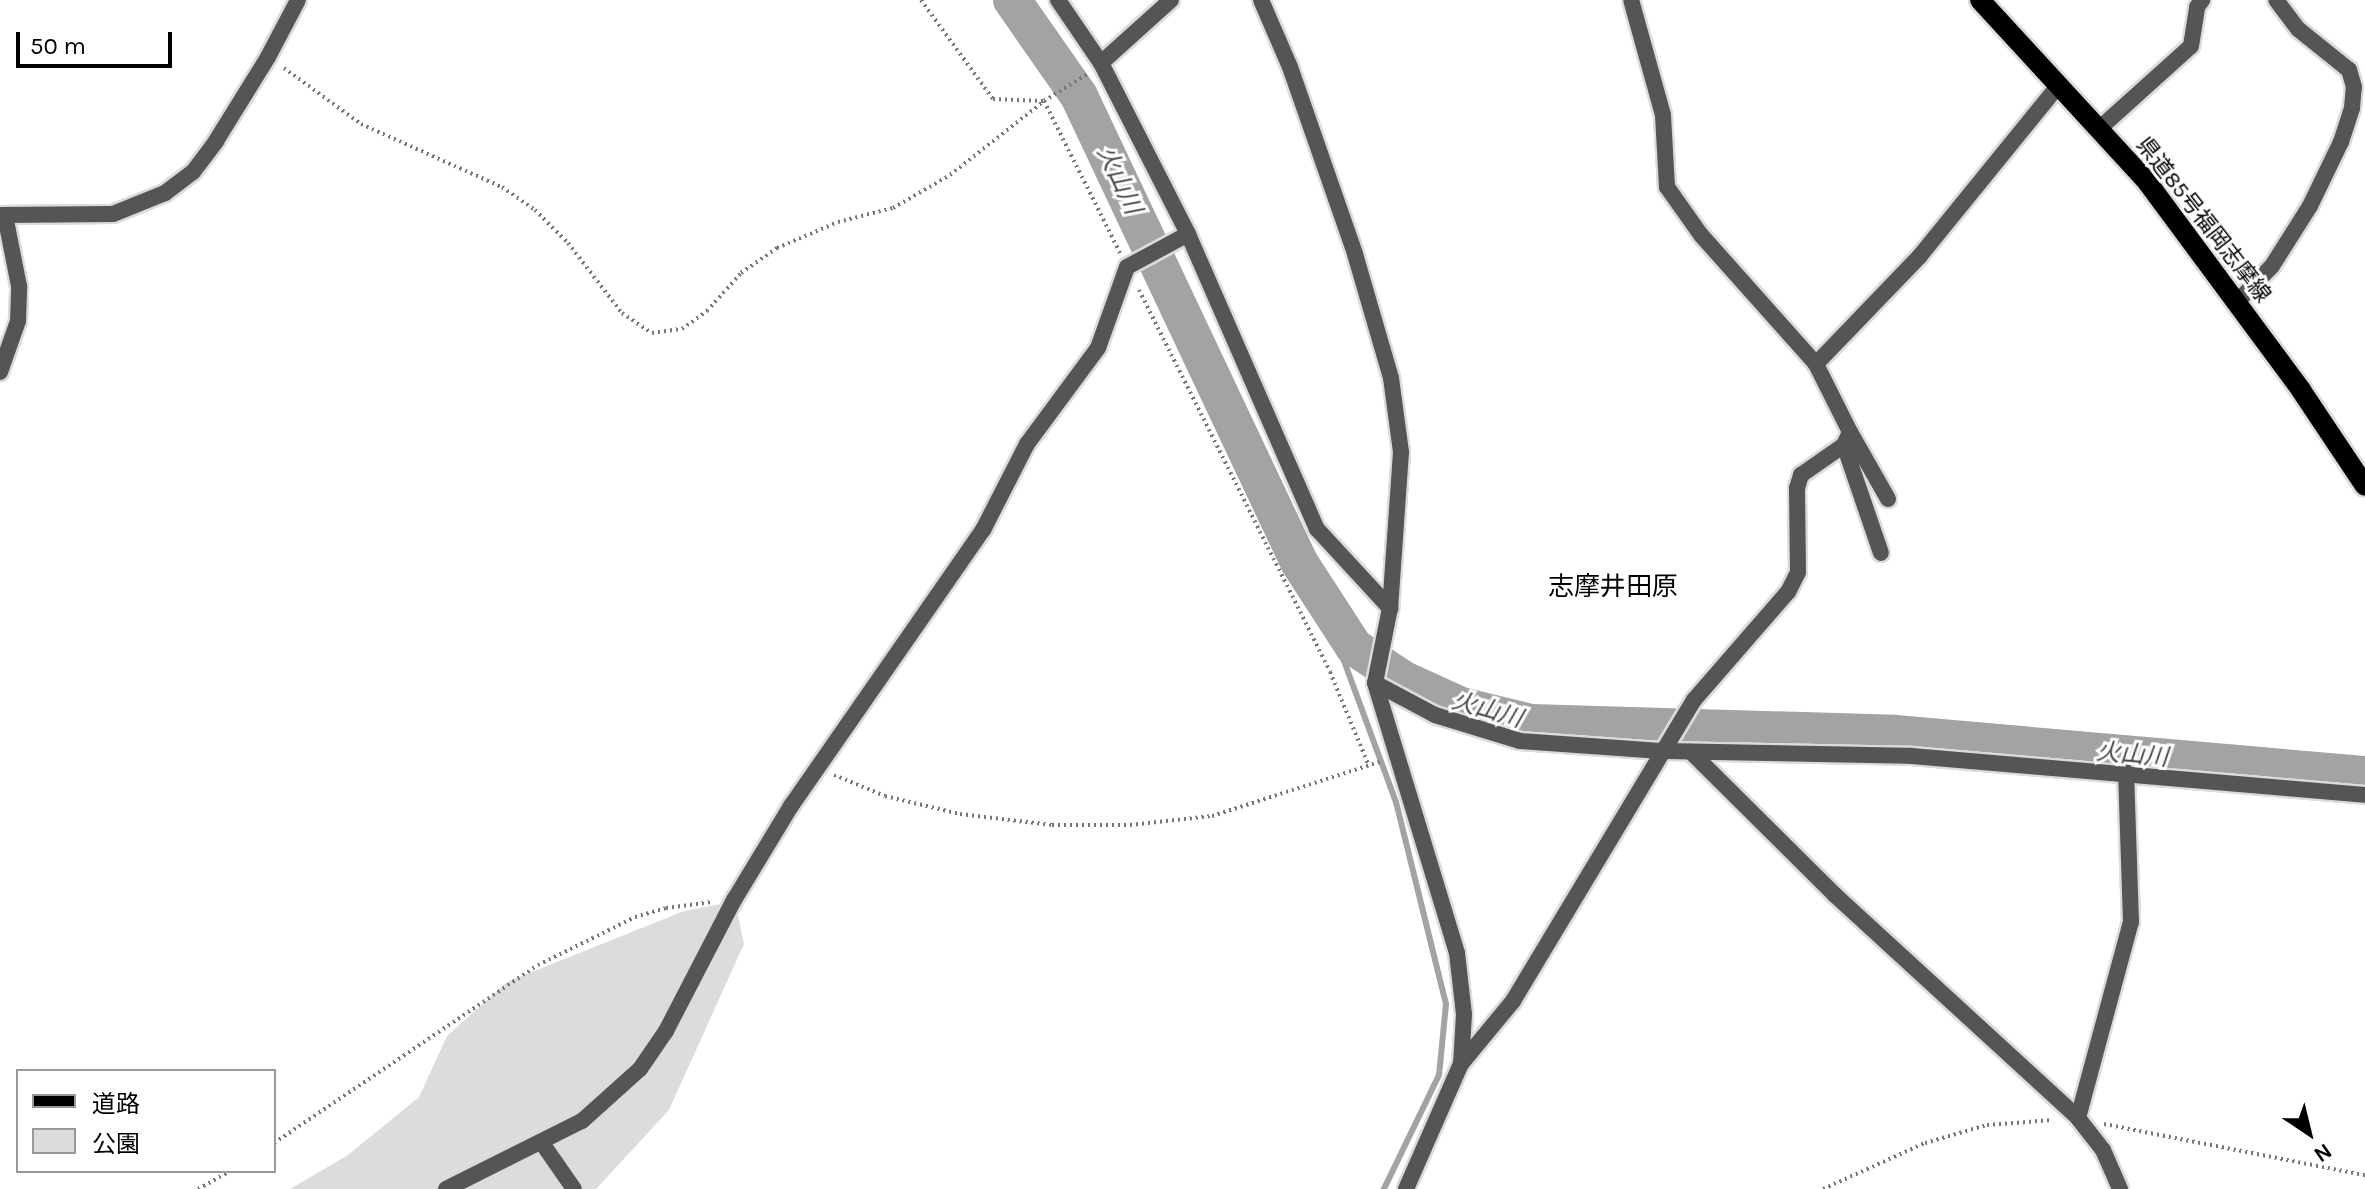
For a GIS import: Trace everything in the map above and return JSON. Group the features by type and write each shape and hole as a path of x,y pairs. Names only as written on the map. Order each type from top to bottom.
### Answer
{"main road":[{"name":"県道85号福岡志摩線","path":"1980,0 2148,183 2237,302 2365,486"}],"street":[{"path":"0,372 18,321 19,286 2,215 113,214 165,193 193,172 268,57 298,0"},
{"path":"1058,0 1096,67 1182,238 1317,529 1390,608"},
{"path":"1096,67 1171,0"},
{"path":"1261,0 1305,110 1355,254 1391,378 1401,452 1390,608 1375,683 1457,953 1464,1014 1461,1064"},
{"path":"1631,0 1663,115 1667,187 1701,235 1816,364 1847,438 1881,553"},
{"path":"2100,128 2191,46 2197,7 2202,0"},
{"path":"2237,302 2272,266 2310,206 2341,142 2352,108 2354,87 2349,70 2298,29 2276,0"},
{"path":"1816,364 1919,257 2059,85"},
{"path":"446,1189 582,1121 640,1069 666,1031 734,900 816,768 983,530 1027,444 1098,348 1131,264 1182,238"},
{"path":"1847,438 1888,499"},
{"path":"1406,1189 1461,1064 1513,1001 1661,751 1694,700 1788,592 1798,572 1797,488 1801,475 1847,438"},
{"path":"1375,683 1435,715 1520,741 1661,751 1911,756 2126,772 2365,795"},
{"path":"1691,752 1835,895 2078,1118 2103,1150 2120,1189"},
{"path":"2078,1118 2131,922 2126,772"},
{"path":"542,1143 574,1189"}],"path":[{"path":"921,0 993,99 1044,101"},
{"path":"268,57 332,99 361,124 502,187 535,210 568,243 622,313 652,333 682,329 707,311 741,273 777,248 838,222 893,208 950,175 1044,101 1096,67"},
{"path":"816,768 885,796 960,814 1052,825 1130,825 1212,816 1369,766 1330,672 1131,264 1044,101"},
{"path":"276,1142 538,965 635,917 666,908 734,900"},
{"path":"1823,1189 1925,1143 1987,1125 2078,1118 2365,1175"},
{"path":"198,1189 226,1173"}],"green space":[{"path":"721,904 738,915 744,944 669,1110 596,1189 290,1189 348,1155 419,1097 447,1036 507,982 684,911"}],"waterway":[{"name":"火山川","path":"1012,0 1079,96 1299,562 1354,647 1404,680 1461,706 1531,723 1895,734 2365,775"},
{"path":"1330,613 1340,650 1396,802 1446,1004 1439,1075 1384,1189"}],"district":[{"name":"志摩井田原","path":"1613,587"}]}
